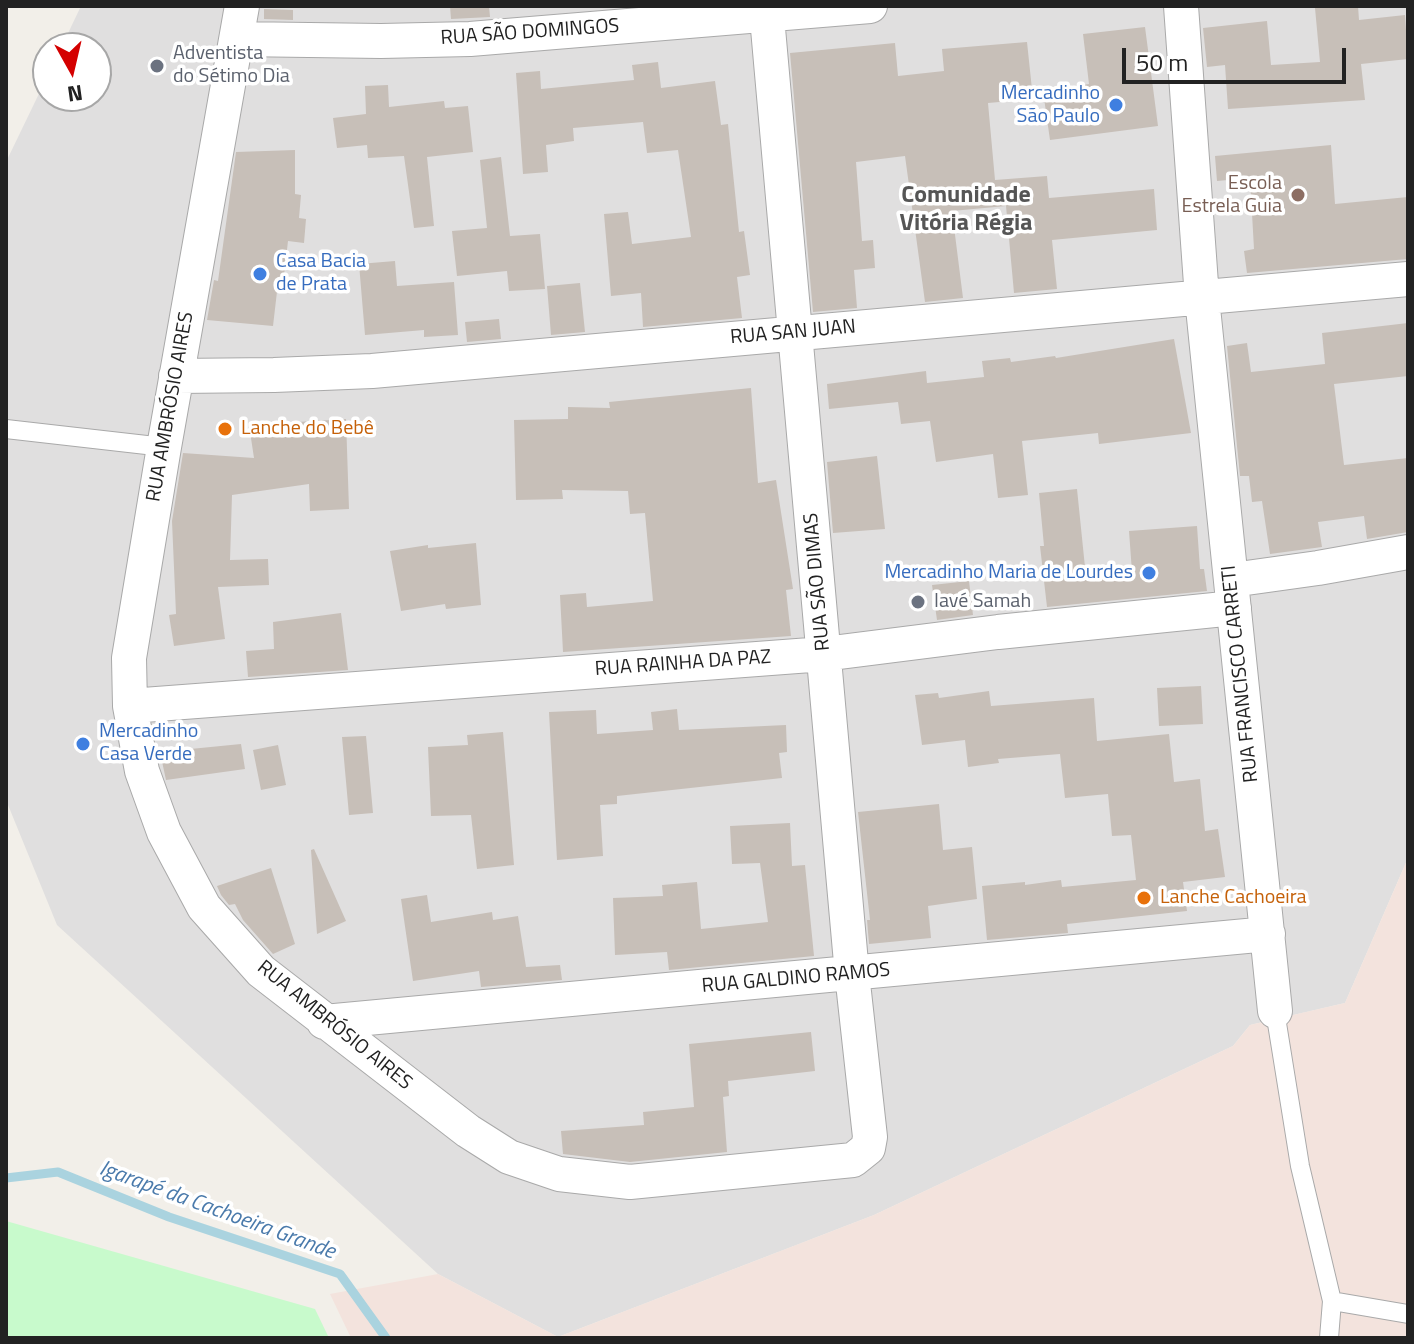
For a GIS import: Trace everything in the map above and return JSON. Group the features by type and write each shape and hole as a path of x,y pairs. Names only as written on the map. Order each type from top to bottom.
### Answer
{"street":[{"name":"RUA SÃO DOMINGOS","path":"240,22 381,41 470,39 767,10 870,6"},
{"name":"RUA FRANCISCO CARRETI","path":"1181,6 1202,298 1275,1011"},
{"name":"RUA SÃO DIMAS","path":"767,10 852,974 870,1137 868,1148 860,1156"},
{"name":"RUA AMBRÓSIO AIRES","path":"240,22 129,658 130,706 142,771 164,832 204,907 261,971 468,1131 509,1157 559,1174 630,1182 853,1160 860,1156"},
{"name":"RUA SAN JUAN","path":"176,376 372,371 1408,279"},
{"name":"RUA RAINHA DA PAZ","path":"130,706 824,654 998,632 1233,594 1318,568 1408,552"},
{"name":"RUA GALDINO RAMOS","path":"324,1022 1268,934"}],"lane":[{"path":"6,429 164,447"},
{"name":"RUA FRANCISCO CARRETI","path":"1275,1011 1300,1166 1332,1301 1329,1338"},
{"path":"1332,1301 1408,1314"}],"shaded area":[{"path":"81,6 1408,6 1408,858 1345,1003 1250,1025 1233,1046 874,1215 558,1337 438,1274 57,925 6,800 6,162 32,108 32,112 112,112 112,32 69,32"},
{"path":"1408,858 1408,1338 351,1338 330,1294 438,1274 558,1337 874,1215 1233,1046 1250,1025 1345,1003"}],"green space":[{"path":"6,1221 315,1309 329,1338 6,1338"}],"building":[{"path":"450,6 489,6 490,17 451,19"},
{"path":"1358,6 1359,20 1405,15 1408,59 1361,64 1365,100 1228,109 1225,65 1207,67 1203,28 1267,21 1271,65 1320,62 1315,8"},
{"path":"264,9 293,10 293,20 264,19"},
{"path":"1145,27 1158,126 1050,140 1043,91 1089,84 1083,34"},
{"path":"1027,42 1033,99 988,103 995,180 1047,176 1049,198 1154,189 1157,230 1052,240 1057,289 1014,293 1006,206 952,211 963,298 925,302 905,156 856,162 862,241 873,240 875,268 854,270 857,308 813,312 790,53 895,43 898,76 944,71 942,49"},
{"path":"658,62 661,88 715,81 721,125 728,124 739,232 744,231 750,275 737,277 742,318 643,327 641,293 611,296 604,214 628,212 632,244 691,237 678,150 647,153 643,122 573,128 574,141 546,145 548,172 523,174 516,73 540,71 541,89 634,80 632,65"},
{"path":"388,85 389,107 444,101 445,108 468,106 473,152 427,157 434,226 414,228 404,156 368,158 367,145 337,148 333,118 366,114 365,86"},
{"path":"1331,145 1335,204 1408,197 1408,259 1247,273 1244,251 1254,249 1250,178 1217,181 1215,156"},
{"path":"295,150 295,194 301,195 299,218 306,219 304,243 288,241 283,284 278,283 273,326 207,320 214,280 218,281 236,152"},
{"path":"501,157 510,236 540,234 545,289 509,291 507,271 457,276 452,231 487,228 480,160"},
{"path":"395,261 397,286 454,282 458,335 424,337 424,330 365,335 359,264"},
{"path":"580,283 585,332 551,335 547,286"},
{"path":"499,319 501,339 467,342 465,322"},
{"path":"1408,323 1408,376 1334,384 1344,465 1408,458 1408,532 1367,539 1364,516 1318,522 1322,547 1270,554 1262,501 1252,502 1249,476 1240,476 1227,346 1247,343 1251,372 1325,364 1322,333"},
{"path":"1174,339 1191,433 1099,444 1098,433 1022,441 1028,495 998,498 993,454 936,462 930,421 901,424 898,402 829,409 827,384 926,371 927,383 984,377 982,361 1056,358"},
{"path":"751,388 758,483 776,480 793,589 786,590 791,636 563,652 560,595 586,593 587,607 653,601 645,513 630,514 628,491 562,490 563,499 516,500 514,420 568,419 568,407 610,408 609,402"},
{"path":"346,419 349,509 310,511 309,484 232,495 230,560 268,559 269,585 218,587 225,639 174,646 169,615 176,614 172,521 183,453 254,458 249,425"},
{"path":"877,456 885,529 833,533 827,462"},
{"path":"1077,489 1086,577 1132,572 1129,531 1197,526 1200,569 1204,569 1207,591 1047,607 1040,546 1044,546 1039,493"},
{"path":"476,543 481,605 446,609 445,604 401,611 390,551 428,545 428,548"},
{"path":"969,581 973,615 937,620 932,585"},
{"path":"341,613 348,670 248,677 246,651 274,649 273,622"},
{"path":"1201,686 1203,724 1159,726 1157,688"},
{"path":"989,691 991,706 1094,698 1097,741 1169,734 1174,782 1200,779 1205,831 1218,829 1225,877 1183,882 1187,911 1067,924 1068,933 987,940 982,886 1061,880 1062,887 1136,880 1131,835 1112,836 1108,794 1065,798 1060,754 998,759 999,763 968,767 965,740 922,745 915,695 938,693 939,698"},
{"path":"677,709 679,730 786,725 787,752 779,753 782,778 617,796 617,804 600,805 603,856 557,860 549,712 596,710 597,734 653,730 651,712"},
{"path":"503,732 514,865 477,869 471,815 431,816 428,747 468,745 467,735"},
{"path":"366,736 373,813 349,815 342,737"},
{"path":"241,744 245,769 166,780 160,752"},
{"path":"278,745 286,785 261,790 253,750"},
{"path":"939,804 943,850 972,847 977,899 928,906 931,938 869,944 867,920 870,920 858,812"},
{"path":"790,823 792,866 805,865 814,956 669,970 667,952 615,955 613,898 663,896 662,885 697,882 701,929 768,922 760,863 732,864 730,826"},
{"path":"314,849 346,921 317,934 311,850"},
{"path":"271,868 295,944 273,954 243,920 235,904 229,905 217,886"},
{"path":"427,895 431,922 492,912 493,920 518,916 526,967 560,965 562,980 481,987 479,971 413,981 401,899"},
{"path":"811,1032 815,1071 728,1081 729,1096 723,1097 727,1152 630,1162 563,1154 561,1131 644,1125 643,1112 694,1107 689,1044"}],"waterway":[{"name":"Igarapé da Cachoeira Grande","path":"6,1178 58,1172 169,1217 340,1274 386,1338"}],"place":[{"name":"Adventista do Sétimo Dia","path":"157,66"},
{"name":"Mercadinho São Paulo","path":"1116,105"},
{"name":"Escola Estrela Guia","path":"1298,195"},
{"name":"Casa Bacia de Prata","path":"260,274"},
{"name":"Lanche do Bebê","path":"225,429"},
{"name":"Mercadinho Maria de Lourdes","path":"1149,573"},
{"name":"Iavé Samah","path":"918,602"},
{"name":"Mercadinho Casa Verde","path":"83,744"},
{"name":"Lanche Cachoeira","path":"1144,898"}],"district":[{"name":"Comunidade Vitória Régia","path":"966,210"}]}
